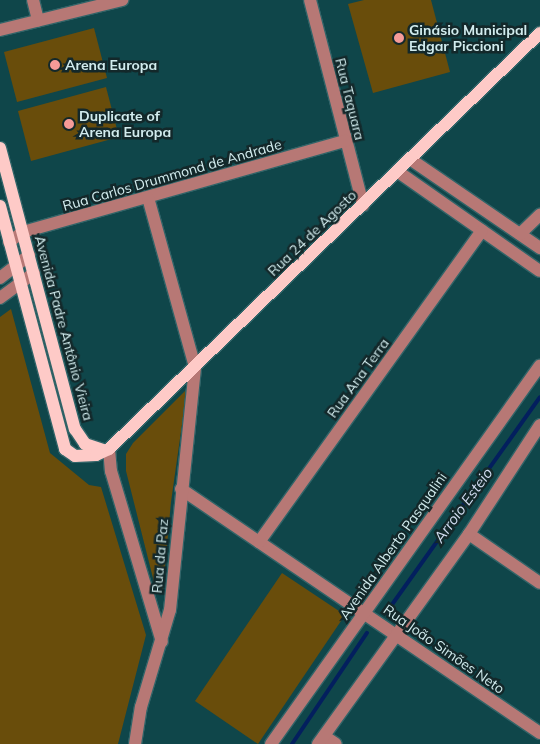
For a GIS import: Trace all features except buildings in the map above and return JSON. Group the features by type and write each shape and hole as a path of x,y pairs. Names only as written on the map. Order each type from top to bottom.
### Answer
{"main road":[{"name":"Rua 24 de Agosto","path":"106,450 195,367 540,34"},
{"name":"Avenida Padre Antônio Vieira","path":"0,148 78,436 85,444 106,450"},
{"name":"Avenida Padre Antônio Vieira","path":"0,206 15,265 22,281 65,449 75,456 96,455 106,450"}],"street":[{"path":"33,0 38,20"},
{"path":"0,30 122,0"},
{"name":"Rua Taquara","path":"310,0 363,205"},
{"name":"Rua Carlos Drummond de Andrade","path":"9,242 23,232 345,141"},
{"path":"410,159 540,248"},
{"path":"397,171 482,232 540,270"},
{"path":"148,198 195,367"},
{"path":"520,234 540,215"},
{"name":"Rua Ana Terra","path":"259,542 482,232"},
{"path":"0,278 29,255"},
{"path":"0,298 34,273"},
{"name":"Avenida Alberto Pasqualini","path":"271,744 367,614 540,366"},
{"name":"Rua da Paz","path":"135,744 141,707 162,643 170,610 195,367"},
{"path":"336,744 321,740 395,633 469,534 540,425"},
{"path":"106,450 162,643"},
{"name":"Rua João Simões Neto","path":"181,489 540,733"},
{"path":"469,534 540,583"}],"shaded area":[{"name":"Ginásio Municipal Edgar Piccioni","path":"364,0 431,0 450,72 373,93 348,4"},
{"name":"Arena Europa","path":"94,28 107,78 17,102 4,52"},
{"name":"Duplicate of Arena Europa","path":"106,87 119,137 31,161 18,111"},
{"path":"11,309 50,453 89,485 101,487 146,635 118,744 0,744 0,317"},
{"path":"190,386 186,396 171,502 163,589 156,590 126,471 126,454 133,443"},
{"path":"282,573 345,615 258,744 195,701"}],"waterway":[{"name":"Arroio Esteio","path":"386,613 540,397"},
{"name":"Arroio Esteio","path":"292,744 367,633"}],"place":[{"name":"Ginásio Municipal Edgar Piccioni","path":"399,38"},
{"name":"Arena Europa","path":"55,65"},
{"name":"Duplicate of Arena Europa","path":"69,124"}]}
